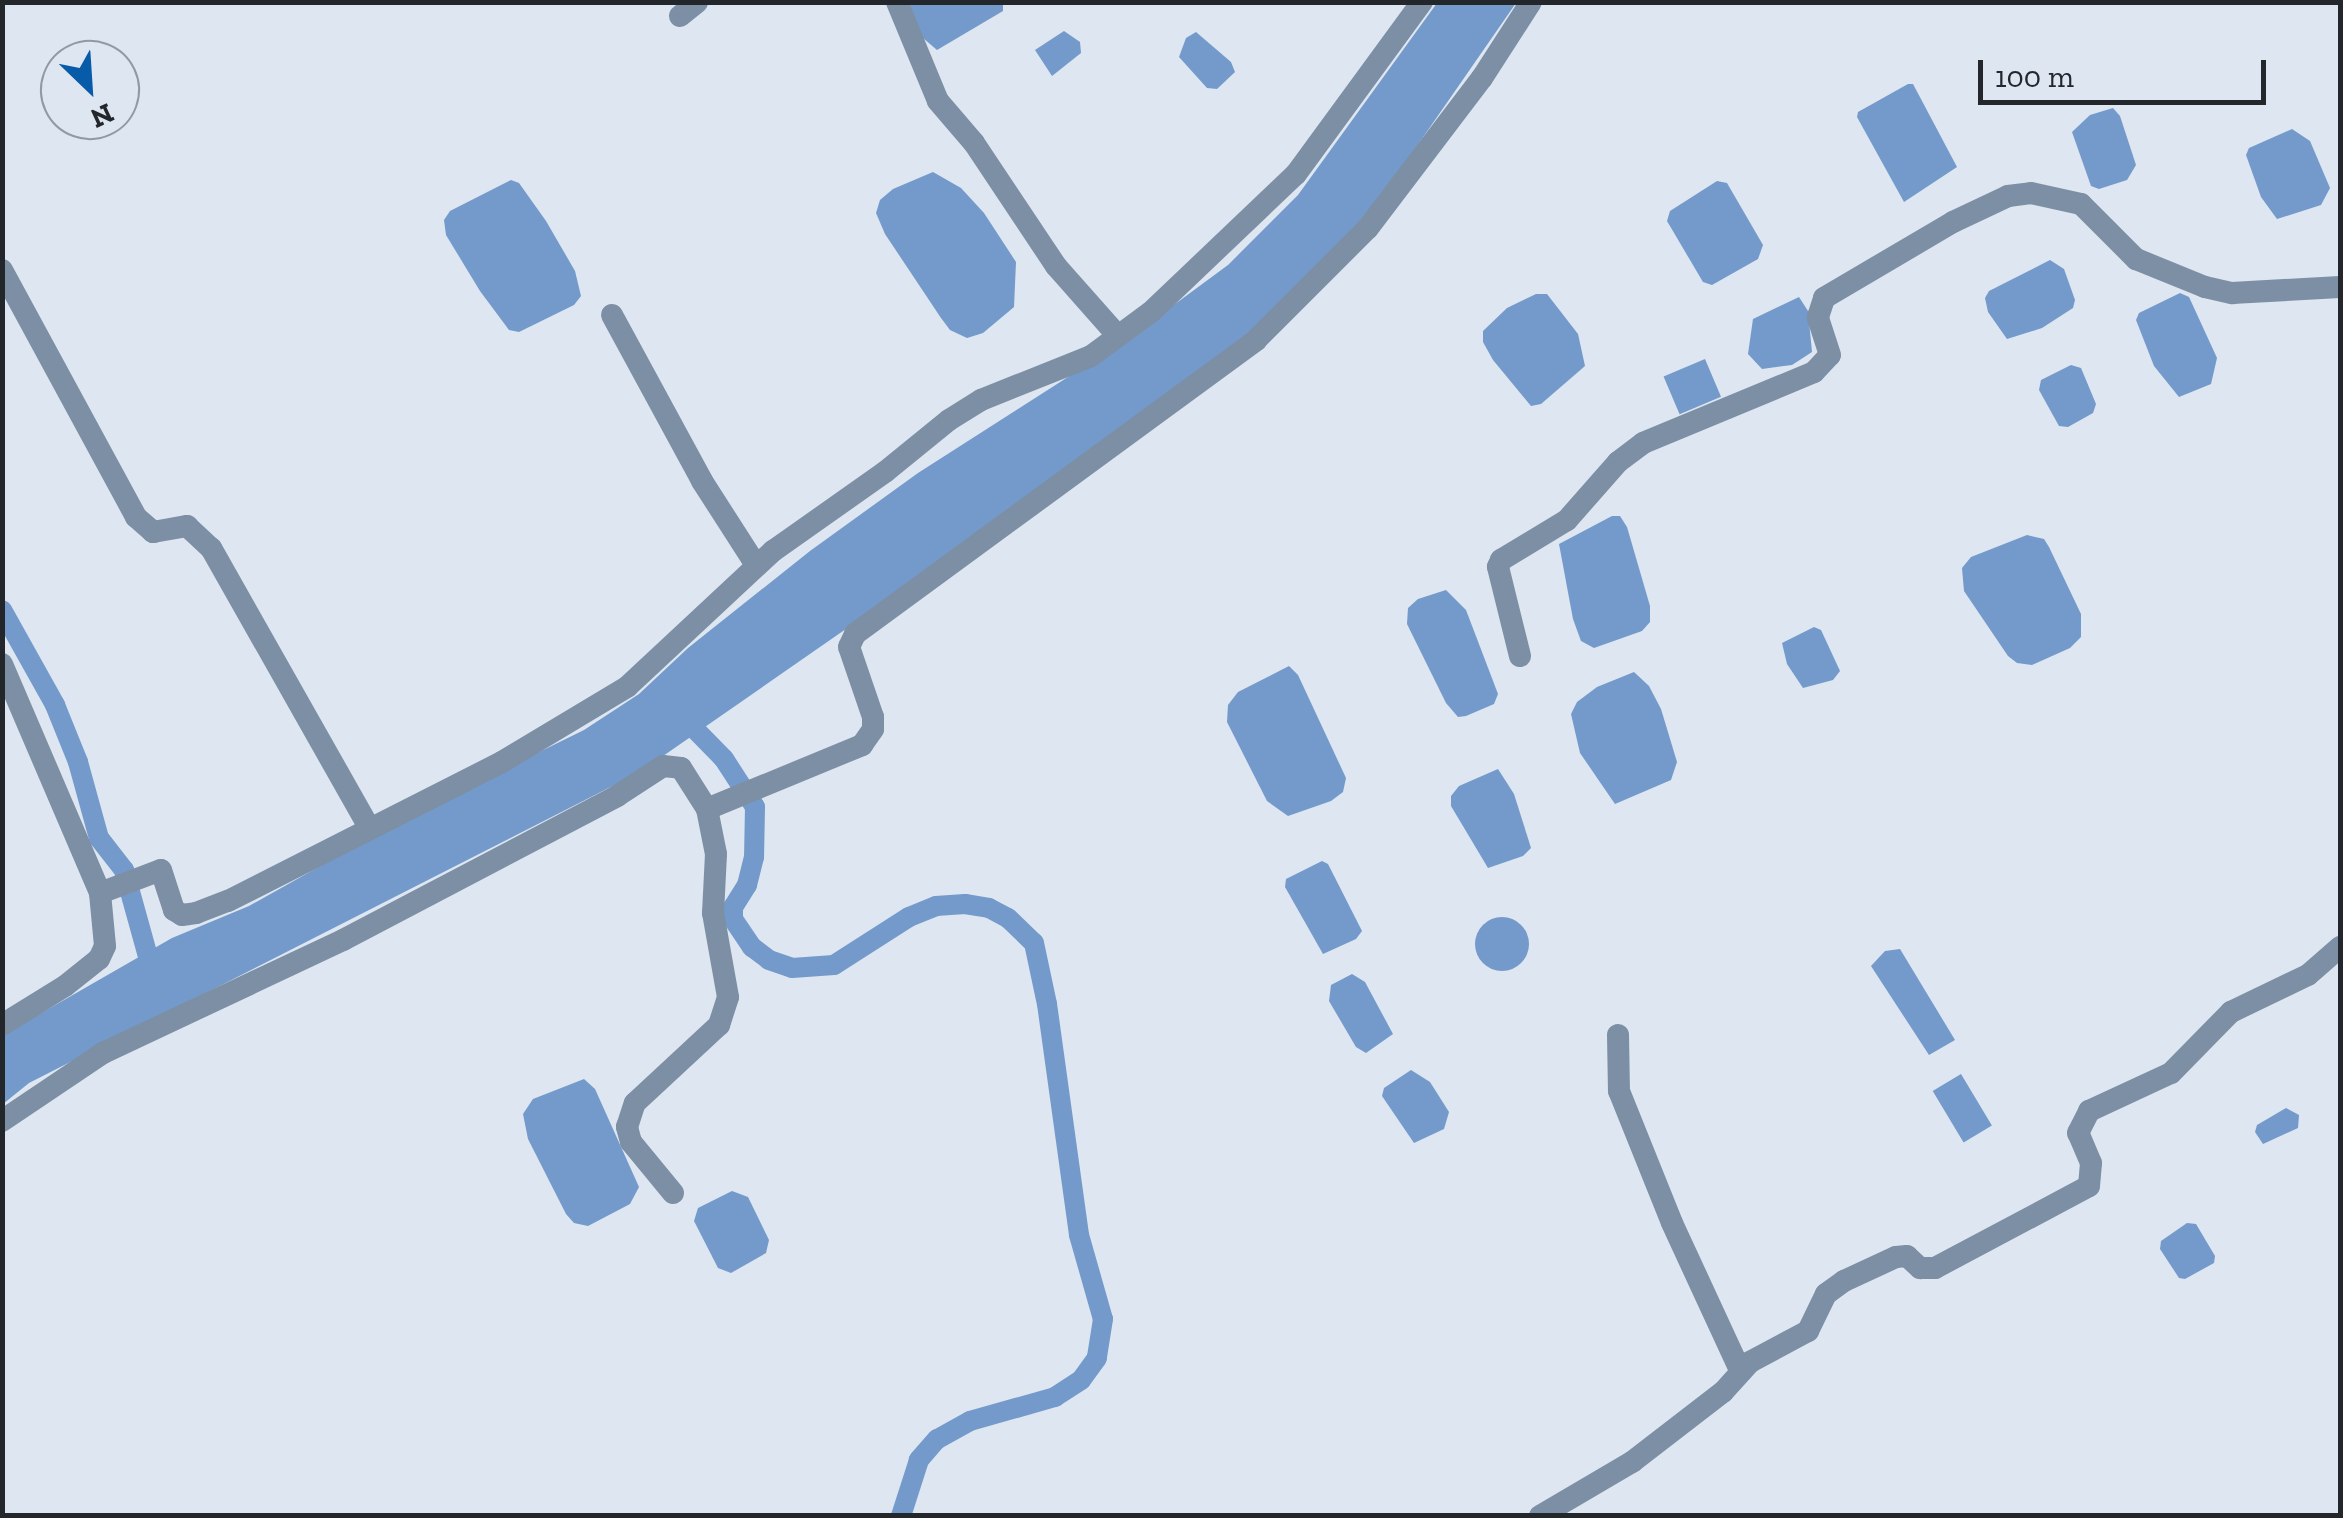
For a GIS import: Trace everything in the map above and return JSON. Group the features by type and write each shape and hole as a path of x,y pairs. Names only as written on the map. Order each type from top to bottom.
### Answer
{"street":[{"path":"897,2 938,101 974,143 1056,266 1117,335"},
{"path":"105,891 161,870 174,910 182,915 196,913 258,886 502,762 628,687 756,565 949,420 981,400 1091,356 1151,312 1296,174 1422,2"},
{"path":"714,806 851,751 870,738 873,717 849,647 862,625 896,606 1256,340 1368,228 1482,78 1531,2"},
{"path":"1520,656 1498,567 1501,560 1567,520 1618,462 1644,442 1814,372 1830,355 1818,317 1824,298 1953,222 2008,196 2031,193 2081,204 2136,258 2205,287 2232,292 2340,287"},
{"path":"2,270 136,518 153,532 187,526 211,548 369,828"},
{"path":"612,315 702,481 756,565"},
{"path":"2,664 105,891 105,946 98,959 65,986 2,1025"},
{"path":"2,1121 104,1053 343,940 575,819 663,766 681,768 714,806 712,913 728,997 719,1024 634,1104 627,1127 631,1142 673,1193"},
{"path":"1540,1516 1632,1462 1683,1425 1741,1372 1808,1331 1826,1294 1844,1281 1896,1257 1907,1256 1920,1268 1935,1268 2089,1186 2091,1163 2078,1133 2090,1111 2171,1073 2231,1012 2308,975 2340,947"},
{"path":"1618,1036 1619,1092 1672,1223 1741,1372"}],"water":[{"path":"1003,2 1003,11 937,50 923,38 906,3"},
{"path":"1437,3 1516,3 1347,247 1203,381 640,772 29,1083 3,1104 3,1035 172,938 249,906 413,814 584,730 639,694 688,648 810,551 918,473 1129,338 1228,265 1298,195"},
{"path":"1064,31 1080,42 1081,53 1052,76 1035,50"},
{"path":"1196,32 1231,62 1235,72 1217,89 1207,88 1179,57 1186,38"},
{"path":"1913,84 1957,167 1904,202 1857,117 1858,112"},
{"path":"2113,108 2120,116 2136,165 2127,180 2099,189 2091,186 2072,132 2090,115"},
{"path":"2292,129 2310,141 2330,188 2321,205 2277,219 2261,197 2246,155 2249,148"},
{"path":"933,172 961,188 984,213 1016,262 1014,307 983,333 967,338 950,330 941,318 885,234 876,213 880,200 893,189"},
{"path":"511,180 519,183 546,221 575,271 581,296 574,305 519,332 509,330 480,291 446,235 444,220 450,211"},
{"path":"1717,181 1727,183 1763,245 1758,259 1712,285 1703,282 1667,221 1670,211"},
{"path":"2050,260 2064,269 2075,300 2073,308 2042,328 2007,339 1988,312 1985,298 1989,291"},
{"path":"2180,293 2189,297 2217,358 2211,384 2179,397 2154,366 2136,320 2139,313"},
{"path":"1536,294 1547,294 1578,334 1585,366 1541,404 1531,406 1493,360 1483,342 1483,331 1507,308"},
{"path":"1799,297 1808,311 1812,352 1792,365 1762,369 1748,354 1753,319"},
{"path":"1705,359 1721,397 1680,414 1664,377"},
{"path":"2071,365 2081,368 2096,404 2093,413 2068,427 2059,426 2039,390 2041,380"},
{"path":"1612,516 1620,516 1627,527 1650,606 1650,622 1642,631 1594,648 1581,641 1573,619 1559,544"},
{"path":"2027,535 2044,539 2081,614 2081,637 2070,648 2032,665 2017,663 2008,656 1964,591 1962,568 1971,557"},
{"path":"1446,590 1466,610 1498,694 1494,704 1466,716 1458,717 1446,703 1407,624 1408,608 1418,599"},
{"path":"1814,627 1821,630 1840,671 1833,680 1803,688 1787,664 1782,643"},
{"path":"1289,666 1298,675 1346,778 1343,792 1331,801 1288,816 1267,801 1227,722 1228,705 1238,692"},
{"path":"1634,672 1649,686 1661,709 1677,762 1671,780 1615,804 1580,753 1571,714 1577,702 1597,687"},
{"path":"1498,769 1514,794 1531,848 1523,856 1488,868 1451,806 1451,796 1459,786"},
{"path":"1322,861 1328,864 1362,931 1356,939 1323,954 1285,887 1286,879"},
{"path":"1502,917 1521,925 1529,944 1521,963 1502,971 1483,963 1475,944 1483,925"},
{"path":"1900,949 1955,1040 1929,1055 1871,966 1885,951"},
{"path":"1352,974 1365,982 1393,1034 1366,1053 1356,1047 1329,1001 1331,985"},
{"path":"1411,1070 1430,1082 1449,1112 1444,1129 1414,1143 1382,1096 1384,1088"},
{"path":"1961,1074 1992,1125 1964,1142 1933,1091"},
{"path":"584,1079 595,1089 639,1187 630,1204 588,1226 574,1223 566,1214 528,1139 523,1114 533,1099"},
{"path":"2286,1108 2299,1115 2298,1128 2263,1144 2255,1132 2257,1125"},
{"path":"732,1191 748,1197 769,1240 766,1253 731,1273 718,1268 694,1221 698,1208"},
{"path":"2187,1223 2196,1224 2215,1256 2214,1263 2185,1279 2179,1278 2160,1249 2161,1241"}],"waterway":[{"path":"2,610 55,705 78,762 99,838 124,870 154,978"},
{"path":"679,713 724,759 755,807 754,857 747,885 733,907 733,919 752,947 769,960 792,968 834,965 909,917 936,906 965,904 989,908 1008,918 1034,943 1047,1004 1079,1235 1103,1319 1097,1358 1081,1380 1055,1397 970,1421 937,1439 919,1460 901,1516"}]}
